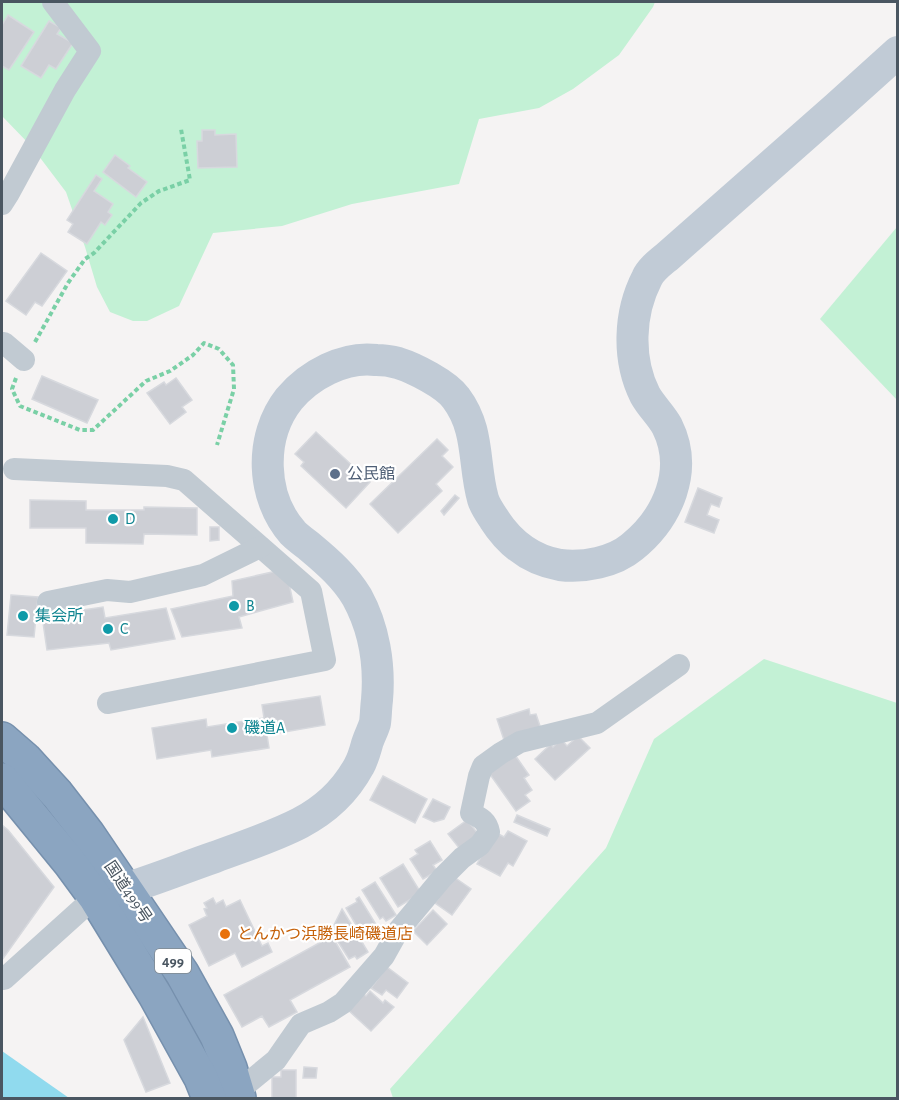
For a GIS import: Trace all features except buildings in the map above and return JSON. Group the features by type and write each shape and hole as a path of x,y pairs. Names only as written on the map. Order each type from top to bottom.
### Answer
{"highway":[{"name":"国道499号","path":"2,739 25,759 57,794 88,834 110,893"},
{"name":"国道499号","path":"2,780 70,863 110,893 182,973 217,1036 228,1096"}],"street":[{"path":"2,204 65,90 90,51 53,2"},
{"path":"3,979 110,893 268,837 316,814 340,793 361,764 375,723 378,688 373,636 356,595 342,576 292,532 280,514 272,494 267,471 269,447 274,425 289,400 311,379 337,365 362,358 396,362 426,375 455,396 472,428 483,502 505,536 529,554 548,563 573,566 611,559 629,550 651,530 668,503 675,481 675,448 666,424 646,396 636,370 632,341 636,307 649,274 897,52"},
{"path":"2,343 24,360"},
{"path":"14,469 167,476 184,480 311,591 325,660 108,703"},
{"path":"48,602 107,590 130,591 202,575 260,547"},
{"path":"296,578 319,555"},
{"path":"228,1096 276,1060 301,1024 343,1003 384,956 398,930 442,878 462,858 480,845 489,832 488,825 485,820 471,813 483,766 520,742 597,723 679,665"}],"path":[{"path":"181,129 190,180 159,190 141,202 94,253 85,258 24,360 12,389 20,406 80,430 93,430 146,381 170,371 193,355 204,343 219,349 233,365 234,389 217,445"}],"green space":[{"path":"2,2 655,2 619,55 573,89 539,108 479,119 459,184 352,204 282,226 213,233 179,306 147,321 133,321 110,312 97,287 66,192 32,147 2,116"},
{"path":"897,227 897,400 820,319"},
{"path":"764,659 897,703 897,1098 393,1098 390,1089 606,848 654,739"}],"water":[{"path":"2,1051 69,1098 2,1098"}],"place":[{"name":"公民館","path":"335,474"},
{"name":"D","path":"113,519"},
{"name":"B","path":"234,606"},
{"name":"集会所","path":"23,616"},
{"name":"C","path":"108,629"},
{"name":"磯道A","path":"232,728"},
{"name":"とんかつ浜勝長崎磯道店","path":"225,934"}]}
